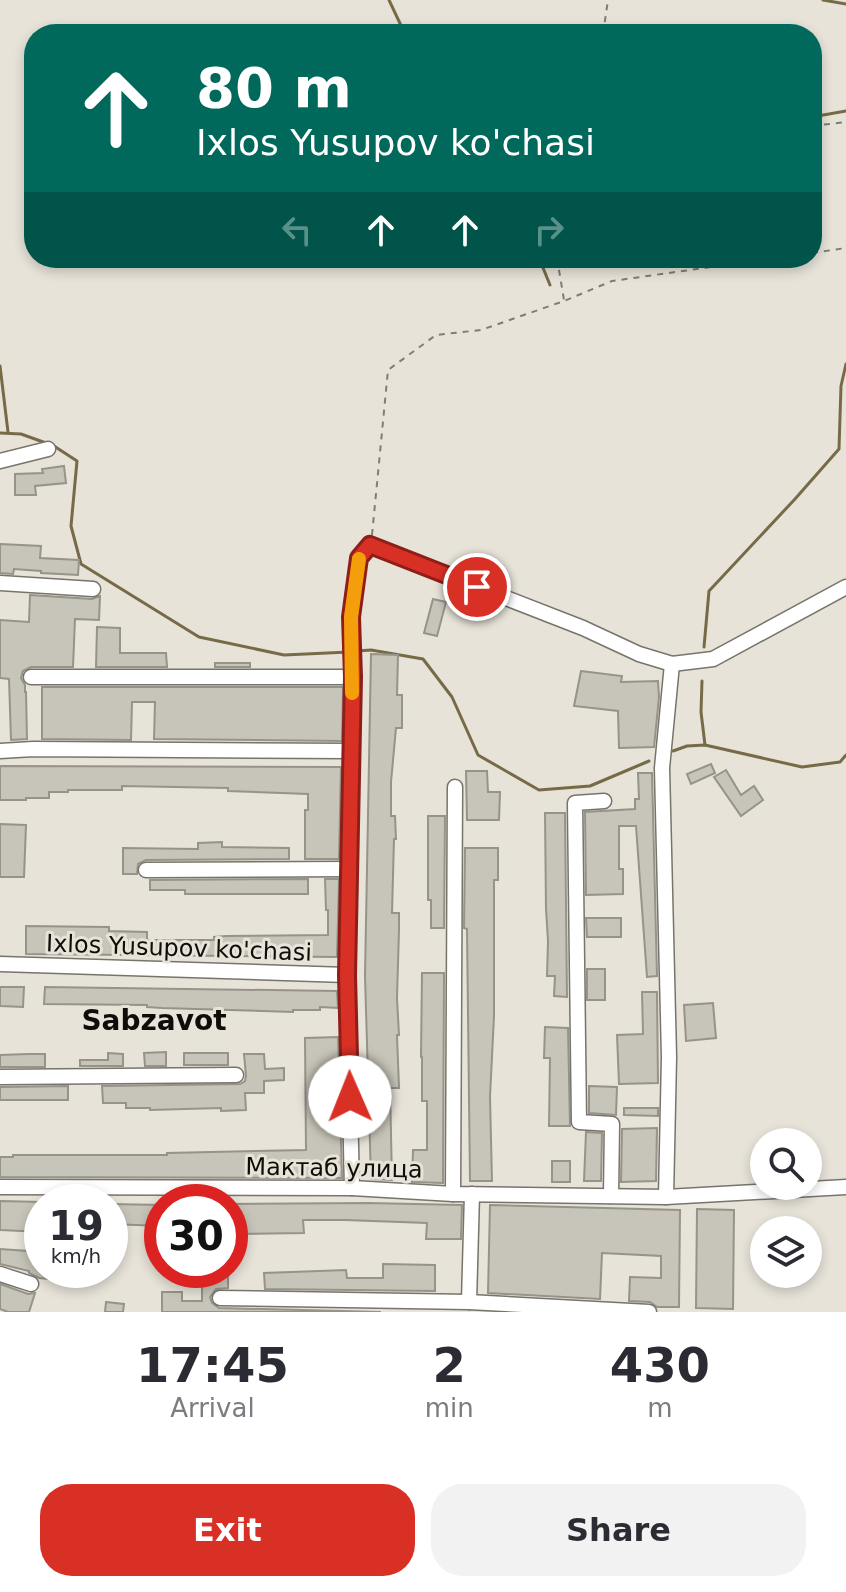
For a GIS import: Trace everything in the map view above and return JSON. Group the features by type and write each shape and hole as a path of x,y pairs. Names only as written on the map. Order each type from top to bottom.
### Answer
{"street":[{"path":"0,461 48,449"},
{"name":"Ixlos Yusupov ko'chasi","path":"0,964 347,975 353,677 351,617 359,558 370,545"},
{"path":"370,545 583,628 639,654 672,664 713,659 846,587"},
{"path":"0,583 93,589"},
{"path":"666,1197 669,1057 662,768 672,664"},
{"path":"31,677 353,677"},
{"path":"0,751 351,751"},
{"path":"453,1194 455,787"},
{"path":"604,801 575,803 579,1122 612,1124 611,1196"},
{"path":"146,870 349,869"},
{"path":"347,975 352,1188"},
{"path":"0,1077 236,1075"},
{"name":"Мактаб улица","path":"0,1187 352,1188 453,1194 666,1197 846,1187"},
{"path":"469,1302 472,1194"},
{"path":"0,1274 24,1282"},
{"path":"220,1298 469,1302 649,1312"}],"path":[{"path":"604,24 608,0"},
{"path":"822,125 846,122"},
{"path":"822,252 846,248"},
{"path":"559,268 564,301"},
{"path":"370,545 388,370 436,335 481,330 612,281 704,268"}],"building":[{"path":"64,466 66,483 35,486 36,495 15,495 15,474 43,473 42,469"},
{"path":"0,544 41,546 40,558 79,560 78,575 14,569 13,574 0,573"},
{"path":"30,595 92,599 100,596 99,620 75,619 73,667 31,667 23,671 21,678 26,692 27,739 11,740 9,679 0,678 0,620 29,622"},
{"path":"433,599 446,602 437,636 424,633"},
{"path":"97,627 120,628 120,653 166,653 167,667 96,667"},
{"path":"371,654 398,655 397,695 402,695 402,728 396,728 391,782 391,816 395,816 396,839 392,913 399,913 399,1088 390,1088 392,1180 371,1179 365,976"},
{"path":"215,663 250,663 250,667 215,667"},
{"path":"581,671 622,676 621,682 658,681 654,747 619,748 618,711 574,706"},
{"path":"42,687 343,687 342,741 154,739 155,702 132,702 131,740 42,739"},
{"path":"711,764 715,773 691,784 687,774"},
{"path":"0,766 341,767 339,859 305,859 308,794 228,791 228,788 122,786 122,790 68,790 49,792 49,798 0,800"},
{"path":"726,770 741,795 754,786 763,800 741,816 714,777"},
{"path":"466,771 487,771 488,792 500,792 499,820 467,820"},
{"path":"638,773 652,773 657,976 647,977 636,826 619,826 619,869 623,869 623,894 586,895 585,812 635,809 635,799 639,799"},
{"path":"545,813 565,813 567,997 554,996 555,976 547,976"},
{"path":"428,816 445,816 444,928 431,928"},
{"path":"0,824 26,825 24,877 0,877"},
{"path":"222,842 222,847 289,848 289,859 146,860 138,864 137,874 123,874 123,848 198,849 198,843"},
{"path":"465,848 498,848 498,880 494,880 494,1016 490,1097 492,1181 470,1181"},
{"path":"308,879 308,894 185,894 185,890 150,890 150,880"},
{"path":"325,879 339,879 337,957 26,954 26,926 109,927 109,931 147,932 147,940 328,935"},
{"path":"586,918 621,918 621,937 587,937"},
{"path":"587,969 605,969 605,1000 587,1000"},
{"path":"422,973 444,973 443,1183 412,1182 413,1150 427,1150 427,1101 422,1101"},
{"path":"0,987 24,987 23,1007 0,1006"},
{"path":"45,987 337,991 338,1008 320,1007 320,1010 293,1012 44,1004"},
{"path":"642,992 657,992 658,1083 619,1084 617,1035 643,1034"},
{"path":"713,1003 716,1038 686,1041 684,1005"},
{"path":"545,1027 568,1028 570,1126 549,1126 550,1058 544,1058"},
{"path":"338,1037 342,1178 0,1177 0,1157 13,1155 167,1155 306,1150 305,1038"},
{"path":"166,1052 166,1066 145,1066 144,1053"},
{"path":"108,1053 123,1054 123,1066 80,1066 80,1060 108,1060"},
{"path":"184,1053 228,1053 228,1065 184,1065"},
{"path":"45,1054 45,1067 0,1067 0,1055"},
{"path":"244,1054 264,1054 265,1069 284,1068 284,1080 264,1081 264,1093 245,1093 246,1110 150,1110 126,1108 126,1103 103,1103 102,1086 240,1084 246,1076"},
{"path":"68,1086 68,1100 0,1100 0,1087"},
{"path":"589,1086 617,1087 616,1115 589,1113"},
{"path":"624,1108 658,1108 658,1116 624,1115"},
{"path":"657,1128 656,1181 621,1182 622,1129"},
{"path":"586,1132 602,1133 601,1181 584,1181"},
{"path":"552,1161 570,1161 570,1182 552,1182"},
{"path":"0,1201 24,1202 24,1231 0,1230"},
{"path":"128,1204 144,1205 144,1225 128,1225"},
{"path":"248,1204 462,1205 461,1239 426,1239 427,1223 345,1220 303,1220 304,1233 248,1234"},
{"path":"490,1205 680,1210 679,1307 657,1307 650,1302 629,1301 630,1277 661,1278 661,1256 602,1253 600,1299 488,1293"},
{"path":"697,1209 734,1210 733,1309 696,1308"},
{"path":"0,1249 24,1251 24,1270 0,1264"},
{"path":"383,1264 435,1265 435,1291 265,1289 264,1273 346,1270 347,1278 383,1278"},
{"path":"0,1284 28,1294 35,1293 29,1312 0,1309"},
{"path":"202,1288 228,1288 216,1289 210,1297 219,1308 381,1312 162,1312 162,1292 182,1292 182,1301 202,1301"},
{"path":"106,1302 124,1304 123,1312 105,1312"}],"waterway":[{"path":"389,0 400,24"},
{"path":"823,0 846,4"},
{"path":"822,115 846,111"},
{"path":"543,268 550,285"},
{"path":"704,647 709,591 839,449 841,386 846,364"},
{"path":"0,366 8,432"},
{"path":"0,433 21,434 46,443"},
{"path":"54,446 77,461 71,526 81,564 199,637 284,655 349,652"},
{"path":"357,651 371,650 423,659 452,697 478,755 539,790 590,786 649,761"},
{"path":"702,681 701,712 705,745"},
{"path":"673,751 705,745 802,767 840,762 846,755"}],"slow traffic":[{"path":"352,693 351,617 359,559"}],"district":[{"name":"Sabzavot","path":"154,1020"}],"route":[{"path":"350,1097 347,975 353,677 351,617 359,558 370,545 477,587"}]}
